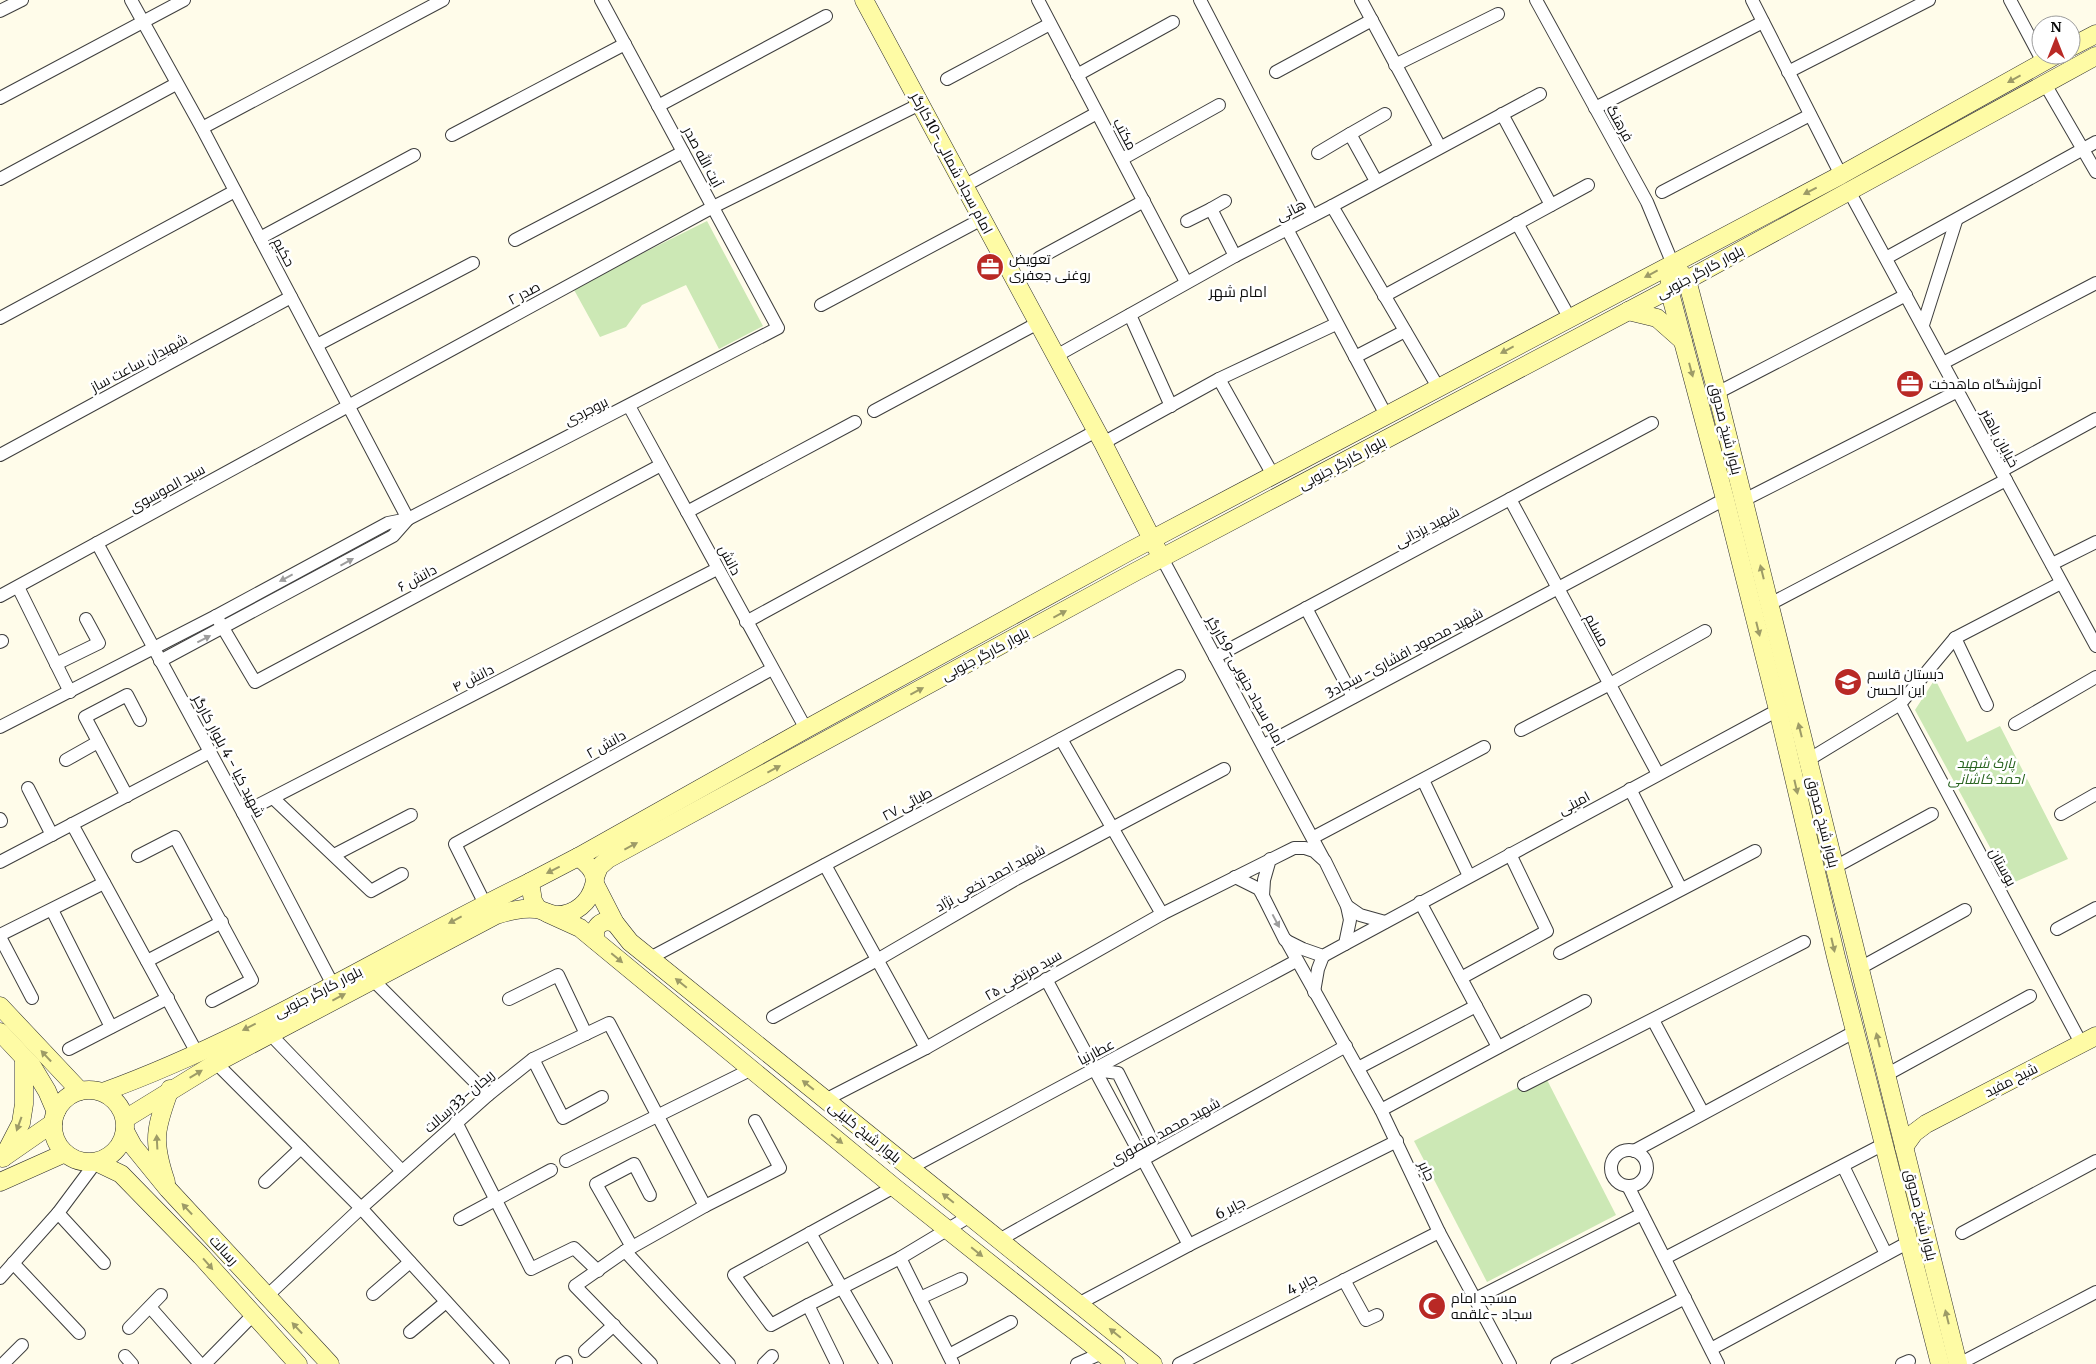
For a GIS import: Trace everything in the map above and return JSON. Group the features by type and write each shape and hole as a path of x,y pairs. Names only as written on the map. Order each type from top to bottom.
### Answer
{"main road":[{"name":"امام سجاد شمالی-10کارگر","path":"864,0 1100,437 1162,558"},
{"path":"2081,42 2096,34"},
{"name":"بلوار کارگر جنوبی","path":"595,880 599,866 608,859 1162,558 1687,280 2096,56"},
{"name":"بلوار کارگر جنوبی","path":"578,857 1152,539 1672,262 1841,175 2039,65"},
{"path":"1867,160 1865,170 1867,175 1873,178"},
{"path":"1841,175 1849,190"},
{"path":"1672,262 1687,280"},
{"path":"1669,289 1672,262"},
{"name":"بلوار شیخ صدوق","path":"1687,280 1744,500 1959,1364"},
{"name":"بلوار شیخ صدوق","path":"1669,289 1725,499 1778,710 1836,958 1940,1364"},
{"path":"1628,311 1657,318 1684,342"},
{"path":"578,857 592,869 595,880 586,903 577,910 562,914 542,911 532,901 530,882 578,857"},
{"name":"بلوار شیخ کلینی","path":"595,880 615,923 630,942 1153,1364"},
{"name":"بلوار کارگر جنوبی","path":"103,1092 159,1072 333,985 530,882"},
{"name":"بلوار کارگر جنوبی","path":"125,1125 170,1089 372,979 496,915 515,909 542,911"},
{"name":"بلوار شیخ کلینی","path":"542,911 580,928 894,1187 1116,1364"},
{"path":"596,941 594,934 596,927 601,922 608,920 615,923"},
{"path":"0,1006 80,1091"},
{"path":"0,1032 32,1066 47,1091 54,1118 54,1134 58,1144 65,1153 79,1160 96,1162 115,1151 122,1142 125,1125 117,1103 103,1092 92,1090 80,1091 66,1099 54,1118 2,1159"},
{"name":"شیخ مفید","path":"1904,1147 1914,1133 1926,1124 2089,1039"},
{"path":"2,1159 21,1123 24,1104 24,1058"},
{"path":"168,1189 156,1140 160,1116 170,1089"},
{"name":"شیخ مفید","path":"1899,1127 1926,1124"},
{"name":"رسالت","path":"125,1125 133,1146 168,1189 330,1364"},
{"path":"0,1182 65,1153"},
{"path":"125,1178 125,1169 129,1162 145,1160"},
{"name":"رسالت","path":"96,1162 122,1174 201,1256 298,1364"}],"street":[{"path":"0,12 22,0"},
{"name":"حکیم","path":"131,0 202,128 408,519"},
{"path":"0,98 184,0"},
{"path":"202,128 443,0"},
{"name":"آیت الله صدر","path":"601,0 778,328"},
{"name":"مکتب","path":"1038,0 1186,282"},
{"path":"1200,0 1312,216"},
{"path":"1361,0 1440,147"},
{"name":"فرهنگ","path":"1536,0 1647,202 1672,262"},
{"path":"1752,0 1841,175"},
{"path":"1788,72 1928,0"},
{"path":"2010,0 2031,31"},
{"path":"1395,65 1498,14"},
{"path":"658,106 826,16"},
{"path":"1276,72 1372,20"},
{"path":"1077,75 1173,22"},
{"path":"1595,108 1764,22"},
{"path":"947,79 1050,24"},
{"path":"452,135 625,44"},
{"path":"0,179 176,84"},
{"path":"2045,84 2096,172"},
{"name":"هانی","path":"1056,356 1186,282 1540,94"},
{"name":"صدر ۲","path":"349,405 713,208 920,104"},
{"path":"1122,159 1219,105"},
{"path":"964,186 1097,113"},
{"path":"1318,153 1385,114"},
{"path":"1502,114 1551,205"},
{"path":"1662,192 1810,115"},
{"path":"1350,134 1376,181"},
{"path":"1886,258 2096,142"},
{"path":"514,240 683,152"},
{"path":"260,238 414,155"},
{"path":"1384,296 1588,185"},
{"name":"خیابان باهنر","path":"1849,190 2096,646"},
{"path":"0,318 235,192"},
{"path":"1039,258 1144,201"},
{"path":"1187,222 1225,201"},
{"path":"1332,206 1438,388"},
{"path":"1211,209 1235,256"},
{"path":"821,304 982,219"},
{"path":"1923,325 1956,220"},
{"path":"1517,223 1569,317"},
{"path":"1287,229 1386,415"},
{"path":"317,345 473,263"},
{"path":"1943,363 2096,282"},
{"path":"1717,393 1906,295"},
{"name":"شهیدان ساعت ساز","path":"0,455 291,298"},
{"path":"1130,315 1171,406"},
{"path":"874,411 1038,323"},
{"path":"746,622 944,514 1100,437 1171,406 1219,380 1336,324"},
{"name":"بروجردی","path":"0,728 216,616 388,523 408,519 778,328"},
{"path":"1355,358 1405,331"},
{"path":"1219,380 1273,475"},
{"path":"1744,500 1958,391"},
{"name":"سید الموسوی","path":"0,596 349,405"},
{"name":"دانش","path":"629,406 806,729"},
{"path":"1770,604 2004,475 2096,419"},
{"path":"687,512 854,422"},
{"name":"شهید یزدانی","path":"1215,657 1652,423"},
{"name":"دانش ۶","path":"216,616 255,682 661,465"},
{"name":"مسلم","path":"1510,499 1658,774"},
{"name":"شهید محمود افشاری- سجاد3","path":"1264,745 1725,499"},
{"name":"بروجردی","path":"160,661 223,629 393,536 408,519"},
{"path":"2052,564 2096,542"},
{"name":"شهید کیا - 4 بلوار کارگر","path":"97,543 243,813 333,985"},
{"name":"امام سجاد جنوبی-9کارگر","path":"1162,558 1314,836 1325,861"},
{"path":"311,565 318,577"},
{"name":"دانش ۴","path":"243,813 717,569"},
{"path":"1808,760 1900,704 1955,638 2061,583"},
{"path":"18,587 70,692"},
{"path":"1306,608 1353,697"},
{"path":"56,664 99,643 86,620"},
{"path":"1521,730 1610,684 1705,631"},
{"path":"1955,638 1987,705"},
{"name":"دانش ۲","path":"485,904 455,844 772,669"},
{"name":"طبائی ۲۷","path":"650,958 1179,676"},
{"path":"2015,724 2096,677"},
{"path":"126,796 85,717 127,695 140,720"},
{"name":"بوستان","path":"1900,704 2089,1039"},
{"name":"امینی","path":"1345,944 1778,710"},
{"path":"1061,739 1162,914"},
{"path":"66,760 98,742"},
{"path":"1314,836 1484,747"},
{"path":"0,862 210,752"},
{"name":"شهید احمد نخعی نژاد","path":"773,1017 877,960 1016,879 1224,769"},
{"path":"1423,780 1469,876"},
{"path":"28,788 52,835"},
{"path":"1630,789 1681,890"},
{"path":"2061,814 2096,794"},
{"path":"273,798 371,891 402,874"},
{"path":"1834,867 1932,814"},
{"path":"334,855 411,815"},
{"path":"1294,848 1302,829 1302,817"},
{"path":"72,824 197,1053"},
{"path":"138,856 175,836 252,980 212,1001"},
{"path":"1263,896 1264,880 1270,860 1294,848 1305,848 1314,851 1325,861 1348,906 1350,920 1345,944 1323,956 1318,969 1314,992"},
{"path":"1560,953 1755,851"},
{"path":"1461,978 1548,931 1510,854"},
{"name":"۲۵ سید مرتضی","path":"826,1100 926,1048 1162,914 1270,860"},
{"path":"825,865 926,1048"},
{"path":"1235,877 1259,888 1286,940 1303,949 1323,956"},
{"path":"32,998 0,936 104,883"},
{"path":"1420,902 1498,1047"},
{"path":"1348,906 1360,915 1385,922"},
{"path":"2057,930 2096,908"},
{"path":"52,910 111,1027"},
{"path":"1860,968 1965,910"},
{"path":"147,961 222,922"},
{"name":"جابر","path":"1286,940 1296,961 1381,1110 1439,1232 1510,1364"},
{"path":"1524,1085 1804,942"},
{"name":"عطارنیا","path":"910,1168 1296,961"},
{"path":"509,999 558,975 586,1034"},
{"path":"372,979 488,1095"},
{"path":"1046,979 1190,1245"},
{"path":"1886,1075 2030,996"},
{"path":"69,1049 168,998"},
{"path":"1381,1110 1585,1001"},
{"path":"1358,1068 1476,1006"},
{"path":"1654,1020 1703,1113"},
{"name":"ریحان-33رسالت","path":"267,1296 360,1208 456,1122 532,1059 609,1023 658,1115"},
{"path":"1634,1151 1856,1031"},
{"path":"270,1034 402,1171"},
{"name":"شهید محمد منصوری","path":"999,1240 1346,1046"},
{"path":"532,1059 563,1118 602,1097"},
{"path":"216,1063 360,1208 503,1364"},
{"path":"566,1161 752,1069"},
{"path":"1095,1070 1118,1073 1152,1141 1144,1160"},
{"path":"658,1115 705,1206"},
{"path":"651,1364 575,1286 629,1249 705,1206 780,1168 755,1121"},
{"path":"456,1122 531,1269 574,1248 598,1271"},
{"name":"جابر 6","path":"1078,1304 1190,1245 1397,1141"},
{"path":"1665,1258 1884,1144"},
{"path":"264,1182 301,1148"},
{"path":"1628,1150 1644,1157 1647,1168 1644,1179 1628,1186 1617,1181 1614,1177 1612,1165 1617,1155 1628,1150"},
{"path":"1962,1233 2096,1161"},
{"path":"0,1278 58,1213 96,1162"},
{"path":"650,1195 634,1164 596,1184 629,1249 729,1364"},
{"path":"1843,1166 1886,1254"},
{"path":"460,1219 551,1170"},
{"path":"1628,1186 1718,1364"},
{"path":"894,1187 734,1275 771,1325 900,1258 950,1230 970,1216"},
{"path":"58,1213 104,1263"},
{"path":"1475,1299 1642,1214"},
{"name":"جابر 4","path":"1179,1364 1439,1232"},
{"path":"810,1233 886,1364"},
{"path":"1710,1348 1909,1242"},
{"path":"900,1258 951,1360 1011,1322"},
{"path":"373,1294 410,1262"},
{"path":"13,1263 79,1333"},
{"path":"920,1298 961,1279"},
{"path":"1344,1280 1366,1320 1377,1315"},
{"path":"1959,1364 2096,1292"},
{"path":"129,1328 161,1296"},
{"path":"1557,1364 1685,1298"},
{"path":"410,1332 446,1302"},
{"path":"808,1305 837,1364"},
{"path":"150,1307 200,1364"},
{"path":"205,1364 253,1315"},
{"path":"585,1351 614,1325"},
{"path":"3,1364 22,1345"},
{"path":"1077,1364 1102,1353"}],"green space":[{"path":"707,221 763,326 719,349 686,285 642,305 626,327 600,337 573,288"},
{"name":"پارک شهید احمد کاشانی","path":"1935,679 1967,742 2000,726 2068,859 2010,884 1915,710"},
{"path":"1544,1074 1616,1215 1487,1282 1414,1141"}],"place":[{"name":"تعویض روغنی جعفری","path":"990,267"},
{"name":"آموزشگاه ماهدخت","path":"1910,384"},
{"name":"دبستان قاسم این الحسن","path":"1848,682"},
{"name":"مسجد امام سجاد -علقمه","path":"1432,1306"}],"district":[{"name":"امام شهر","path":"1238,291"}]}
